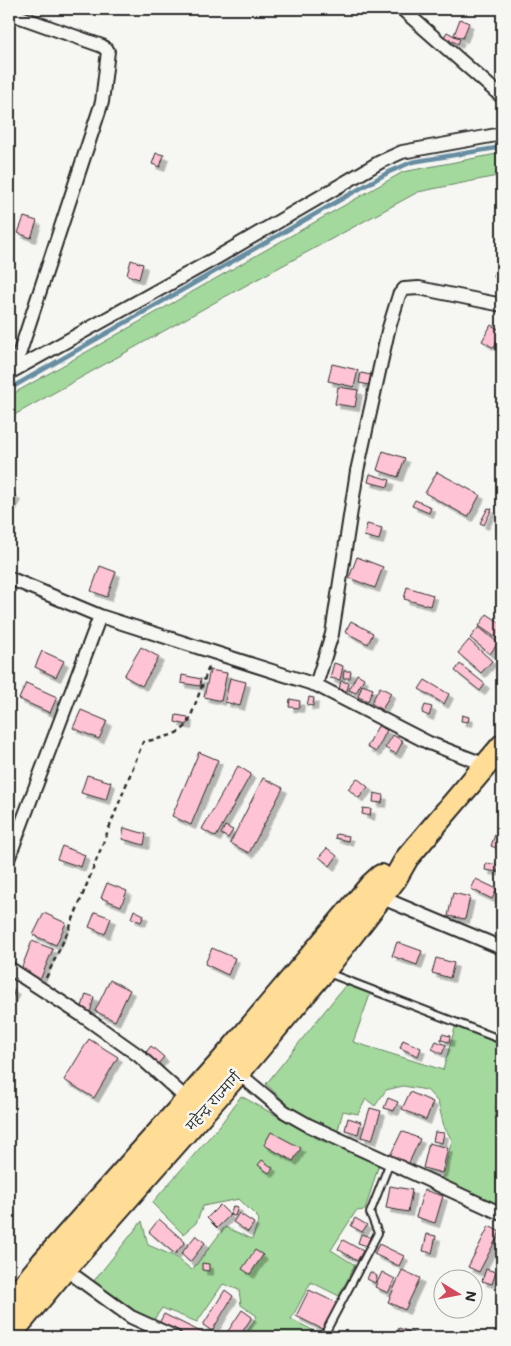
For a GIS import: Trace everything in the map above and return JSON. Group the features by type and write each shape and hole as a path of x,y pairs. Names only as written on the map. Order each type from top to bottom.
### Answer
{"highway":[{"name":"महेन्द्र राज्मार्ग्","path":"9,1336 65,1269 238,1073 324,971 395,879 407,858 502,746"},
{"name":"महेन्द्र राज्मार्ग्","path":"9,1303 42,1262 234,1047 371,885 388,870 407,858"}],"street":[{"path":"402,9 502,97"},
{"path":"9,13 102,46 108,51 102,102 11,372"},
{"path":"11,372 216,258 380,162 402,152 502,134"},
{"path":"316,685 332,634 357,471 388,331 399,295 404,289 419,288 502,305"},
{"path":"9,578 100,616 316,685 428,743 486,765"},
{"path":"9,857 100,616"},
{"path":"380,897 502,948"},
{"path":"9,968 138,1056 186,1100"},
{"path":"238,1073 284,1112 308,1126 502,1214"},
{"path":"65,1269 130,1317 176,1337"}],"lane":[{"path":"324,971 502,1040"},
{"path":"323,1337 378,1233 370,1213 390,1162"}],"path":[{"path":"41,989 70,927 143,742 174,734 183,730 188,724 214,653"}],"green space":[{"path":"502,153 502,175 418,192 219,300 9,418 9,396 403,172"},
{"path":"348,982 371,992 353,1042 443,1070 457,1021 502,1040 502,1206 442,1179 452,1140 444,1127 438,1102 427,1090 403,1086 386,1090 375,1106 366,1099 358,1114 343,1111 337,1134 305,1121 266,1084"},
{"path":"241,1096 320,1140 379,1164 365,1210 356,1211 331,1250 355,1265 339,1296 311,1282 291,1319 320,1334 318,1337 244,1337 257,1316 241,1305 239,1290 223,1284 197,1322 162,1308 153,1321 126,1310 93,1282 142,1221 148,1245 176,1257 192,1270 225,1227 252,1239 259,1219 239,1199 203,1206 196,1223 183,1234 152,1203 221,1124"}],"building":[{"path":"460,19 469,23 463,38 454,35"},
{"path":"447,32 460,39 458,44 444,37"},
{"path":"156,153 164,155 160,167 152,164"},
{"path":"24,217 37,221 31,238 18,233"},
{"path":"499,256 502,257 502,279 494,277"},
{"path":"131,260 143,264 139,279 127,275"},
{"path":"491,325 502,331 494,348 482,341"},
{"path":"332,364 358,370 354,387 328,381"},
{"path":"361,373 371,375 369,385 359,383"},
{"path":"338,387 358,390 355,407 335,404"},
{"path":"383,451 405,458 398,477 377,470"},
{"path":"437,472 480,495 468,517 425,493"},
{"path":"370,474 390,480 388,487 368,482"},
{"path":"9,492 16,496 12,505 9,503"},
{"path":"415,500 431,507 429,513 412,506"},
{"path":"488,508 492,509 484,525 480,523"},
{"path":"367,524 382,528 379,540 364,536"},
{"path":"357,557 383,567 375,588 349,578"},
{"path":"100,566 116,572 107,597 91,591"},
{"path":"407,587 433,595 430,606 404,599"},
{"path":"487,614 502,624 502,642 479,626"},
{"path":"351,621 373,633 368,644 345,632"},
{"path":"479,627 498,643 490,654 470,638"},
{"path":"469,640 492,661 481,673 458,653"},
{"path":"141,647 159,657 142,686 124,676"},
{"path":"42,651 64,661 56,677 35,667"},
{"path":"334,663 343,666 340,680 330,678"},
{"path":"460,664 485,684 480,691 455,671"},
{"path":"210,670 227,673 221,701 204,697"},
{"path":"344,671 351,671 350,678 343,678"},
{"path":"357,674 364,678 356,693 349,690"},
{"path":"182,675 201,679 200,686 181,683"},
{"path":"230,678 246,682 240,706 225,702"},
{"path":"425,680 449,694 444,704 419,689"},
{"path":"341,681 349,683 347,691 339,689"},
{"path":"26,683 57,697 50,713 19,699"},
{"path":"362,685 373,689 368,701 358,697"},
{"path":"380,687 391,693 382,710 371,703"},
{"path":"309,697 314,698 313,706 307,705"},
{"path":"290,699 300,701 299,708 289,707"},
{"path":"425,705 432,707 429,716 422,713"},
{"path":"81,710 107,721 99,739 73,728"},
{"path":"176,715 188,717 187,725 175,722"},
{"path":"462,715 469,717 468,722 461,721"},
{"path":"378,726 387,730 376,752 367,747"},
{"path":"393,735 403,741 396,754 385,748"},
{"path":"199,752 218,760 191,825 172,816"},
{"path":"238,766 251,774 216,837 202,829"},
{"path":"87,775 111,782 106,800 81,793"},
{"path":"263,778 283,788 249,853 230,843"},
{"path":"357,778 368,787 359,798 348,789"},
{"path":"374,793 383,795 382,803 373,802"},
{"path":"363,808 371,809 370,816 362,814"},
{"path":"499,823 502,824 502,850 491,846"},
{"path":"225,826 233,830 228,838 221,834"},
{"path":"124,828 146,834 144,845 122,839"},
{"path":"336,834 349,836 348,841 335,838"},
{"path":"62,846 85,855 81,867 57,859"},
{"path":"327,848 337,856 330,866 319,857"},
{"path":"486,863 499,865 498,872 485,870"},
{"path":"476,879 497,889 492,899 471,889"},
{"path":"107,883 127,891 121,906 101,898"},
{"path":"453,893 470,897 465,919 448,916"},
{"path":"134,910 144,915 141,922 131,918"},
{"path":"95,912 111,918 105,934 89,927"},
{"path":"44,913 66,923 56,945 33,935"},
{"path":"32,941 53,949 40,980 20,972"},
{"path":"397,942 422,951 417,965 392,956"},
{"path":"212,948 235,958 228,975 205,964"},
{"path":"436,958 454,963 450,978 432,973"},
{"path":"110,980 130,990 115,1021 95,1011"},
{"path":"9,987 15,990 9,1004"},
{"path":"86,994 94,997 90,1013 81,1010"},
{"path":"442,1034 450,1036 449,1042 441,1040"},
{"path":"89,1039 118,1057 94,1098 64,1080"},
{"path":"403,1040 421,1048 418,1056 400,1048"},
{"path":"436,1041 446,1045 442,1054 432,1049"},
{"path":"151,1046 164,1057 156,1066 143,1056"},
{"path":"410,1092 433,1102 426,1120 402,1109"},
{"path":"388,1098 398,1102 394,1111 384,1108"},
{"path":"370,1108 381,1111 372,1140 361,1137"},
{"path":"348,1118 361,1122 358,1134 345,1130"},
{"path":"402,1131 420,1139 408,1165 390,1156"},
{"path":"271,1132 301,1148 293,1161 264,1145"},
{"path":"435,1132 444,1133 442,1143 433,1141"},
{"path":"429,1143 448,1148 442,1173 423,1168"},
{"path":"262,1160 273,1168 269,1173 258,1165"},
{"path":"390,1186 412,1190 408,1212 386,1208"},
{"path":"424,1190 443,1196 435,1223 416,1217"},
{"path":"220,1205 230,1215 217,1228 207,1218"},
{"path":"233,1206 238,1207 235,1216 230,1215"},
{"path":"239,1213 254,1223 248,1232 233,1222"},
{"path":"355,1218 367,1225 362,1232 351,1226"},
{"path":"159,1219 185,1242 175,1254 149,1232"},
{"path":"489,1226 500,1232 481,1268 468,1267"},
{"path":"361,1234 370,1237 367,1246 358,1243"},
{"path":"427,1234 436,1236 432,1253 423,1251"},
{"path":"196,1235 205,1243 190,1262 181,1254"},
{"path":"343,1240 363,1251 357,1261 338,1249"},
{"path":"379,1244 404,1256 399,1266 374,1254"},
{"path":"255,1250 263,1255 250,1274 242,1269"},
{"path":"202,1263 209,1264 209,1271 202,1270"},
{"path":"486,1269 496,1272 492,1284 484,1282"},
{"path":"402,1270 420,1278 405,1310 388,1302"},
{"path":"370,1272 377,1276 375,1283 367,1279"},
{"path":"382,1272 395,1279 388,1293 375,1287"},
{"path":"225,1290 233,1296 212,1331 203,1325"},
{"path":"309,1290 337,1303 324,1330 296,1316"},
{"path":"242,1310 252,1317 239,1337 224,1337"},
{"path":"164,1314 205,1334 203,1337 183,1337 158,1325"},
{"path":"399,1328 418,1335 417,1337 395,1337"}],"waterway":[{"path":"9,389 389,172 412,162 502,147"}]}
